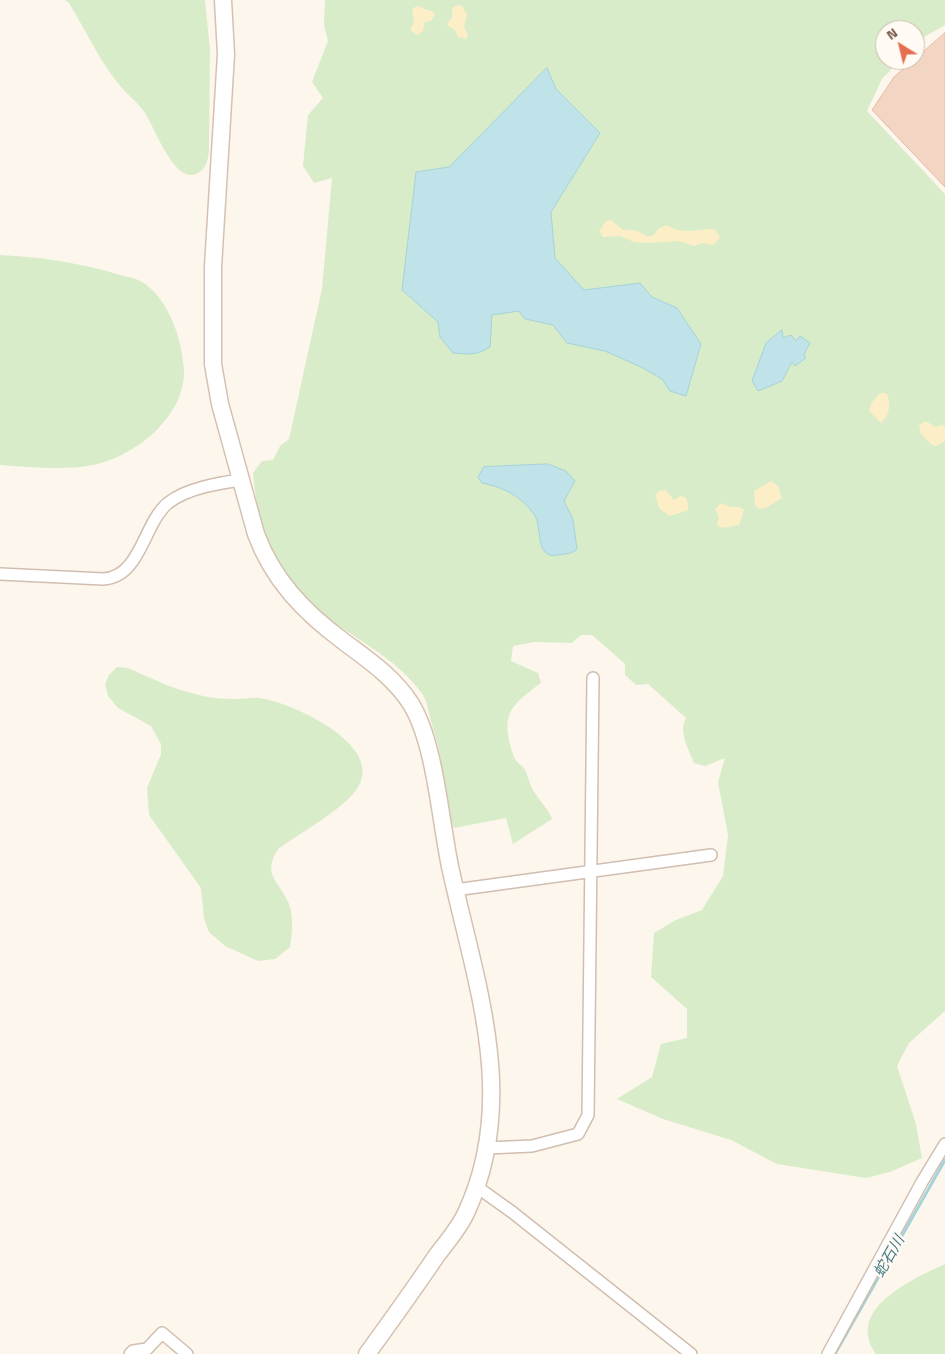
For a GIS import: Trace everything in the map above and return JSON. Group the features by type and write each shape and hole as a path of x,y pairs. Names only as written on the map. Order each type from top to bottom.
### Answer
{"street":[{"path":"223,0 226,54 213,267 212,341 213,364 220,404 261,548 282,585 312,617 380,670 412,705 426,739 455,890 482,995 490,1053 491,1120 487,1148 477,1187 465,1215 367,1354"},
{"path":"0,574 103,579 120,576 132,562 154,520 169,502 197,490 242,480"},
{"path":"487,1148 532,1146 578,1134 588,1115 593,678"},
{"path":"455,890 711,854"},
{"path":"828,1354 922,1182 945,1144"},
{"path":"477,1187 512,1212 691,1354"},
{"path":"130,1354 133,1350 147,1349 162,1333 187,1354"}],"green space":[{"path":"65,0 205,0 210,50 209,150 207,163 201,171 189,175 173,164 145,113 110,73 69,3"},
{"path":"325,0 945,0 945,25 925,36 925,20 875,20 875,70 891,70 882,79 867,111 945,194 945,1011 909,1043 897,1066 916,1124 922,1158 890,1172 866,1178 777,1164 731,1140 663,1119 617,1099 652,1077 661,1044 687,1038 687,1009 651,977 654,933 676,920 702,910 723,876 728,835 718,782 725,758 705,766 694,763 684,735 683,729 686,718 648,684 636,685 625,675 625,664 592,635 581,635 572,643 534,642 513,646 511,661 538,673 541,683 514,706 508,722 510,743 515,759 525,770 533,790 552,819 513,844 506,818 454,828 446,799 438,746 423,695 395,665 339,626 303,596 277,560 261,519 253,473 262,461 273,460 280,446 289,439 322,289 332,178 314,183 303,166 308,115 323,98 312,82 328,41 324,25"},
{"path":"0,255 61,261 134,279 150,287 163,302 176,331 181,349 184,372 182,389 175,406 165,421 137,446 104,462 87,466 55,468 0,465"},
{"path":"117,667 128,668 186,692 226,699 259,698 274,701 312,717 331,729 348,742 359,757 363,773 357,789 342,805 278,849 273,858 272,872 289,904 292,920 290,947 275,959 258,961 225,946 209,932 204,919 201,888 149,815 147,788 161,754 161,744 151,726 118,708 108,696 105,684 109,675"},
{"path":"945,1264 945,1354 876,1354 868,1338 869,1323 875,1310 886,1298 901,1287"}],"sand":[{"path":"457,5 462,6 467,14 464,27 468,35 466,39 458,37 455,30 448,26 447,23 452,18 452,8"},
{"path":"417,6 433,12 435,15 431,21 425,22 423,31 417,35 410,30 414,21 412,9"},
{"path":"611,220 623,230 635,230 647,236 653,236 658,229 667,225 685,231 715,229 720,238 713,245 702,243 694,246 679,241 646,243 634,242 620,236 603,237 599,231 606,221"},
{"path":"880,393 886,393 889,400 888,413 881,423 869,411 872,402"},
{"path":"926,421 935,427 942,425 945,427 945,441 936,446 932,445 921,434 919,425"},
{"path":"771,481 778,486 782,498 766,508 759,509 755,505 754,491"},
{"path":"666,490 674,500 680,496 685,497 688,503 688,510 670,516 661,509 655,495 659,491"},
{"path":"721,503 730,507 740,507 744,510 739,525 722,528 717,525 719,517 715,509"}],"water":[{"path":"547,68 556,89 600,133 551,212 555,258 584,290 640,283 652,297 677,308 701,344 686,396 670,391 662,379 643,368 605,351 567,343 553,325 525,319 519,311 492,315 490,347 476,353 453,353 440,337 438,322 402,290 416,172 449,167"},
{"path":"782,330 783,338 791,335 796,341 800,336 810,343 804,354 806,358 795,366 792,362 782,381 758,391 752,381 766,343"},
{"path":"548,464 566,471 575,481 564,501 573,519 577,549 568,554 550,555 545,553 540,541 537,520 529,508 511,493 482,483 478,477 484,467"}],"building":[{"path":"945,33 945,187 872,110 894,77 902,70 925,70 925,50"}],"waterway":[{"name":"蛇石川","path":"835,1354 945,1160"}]}
